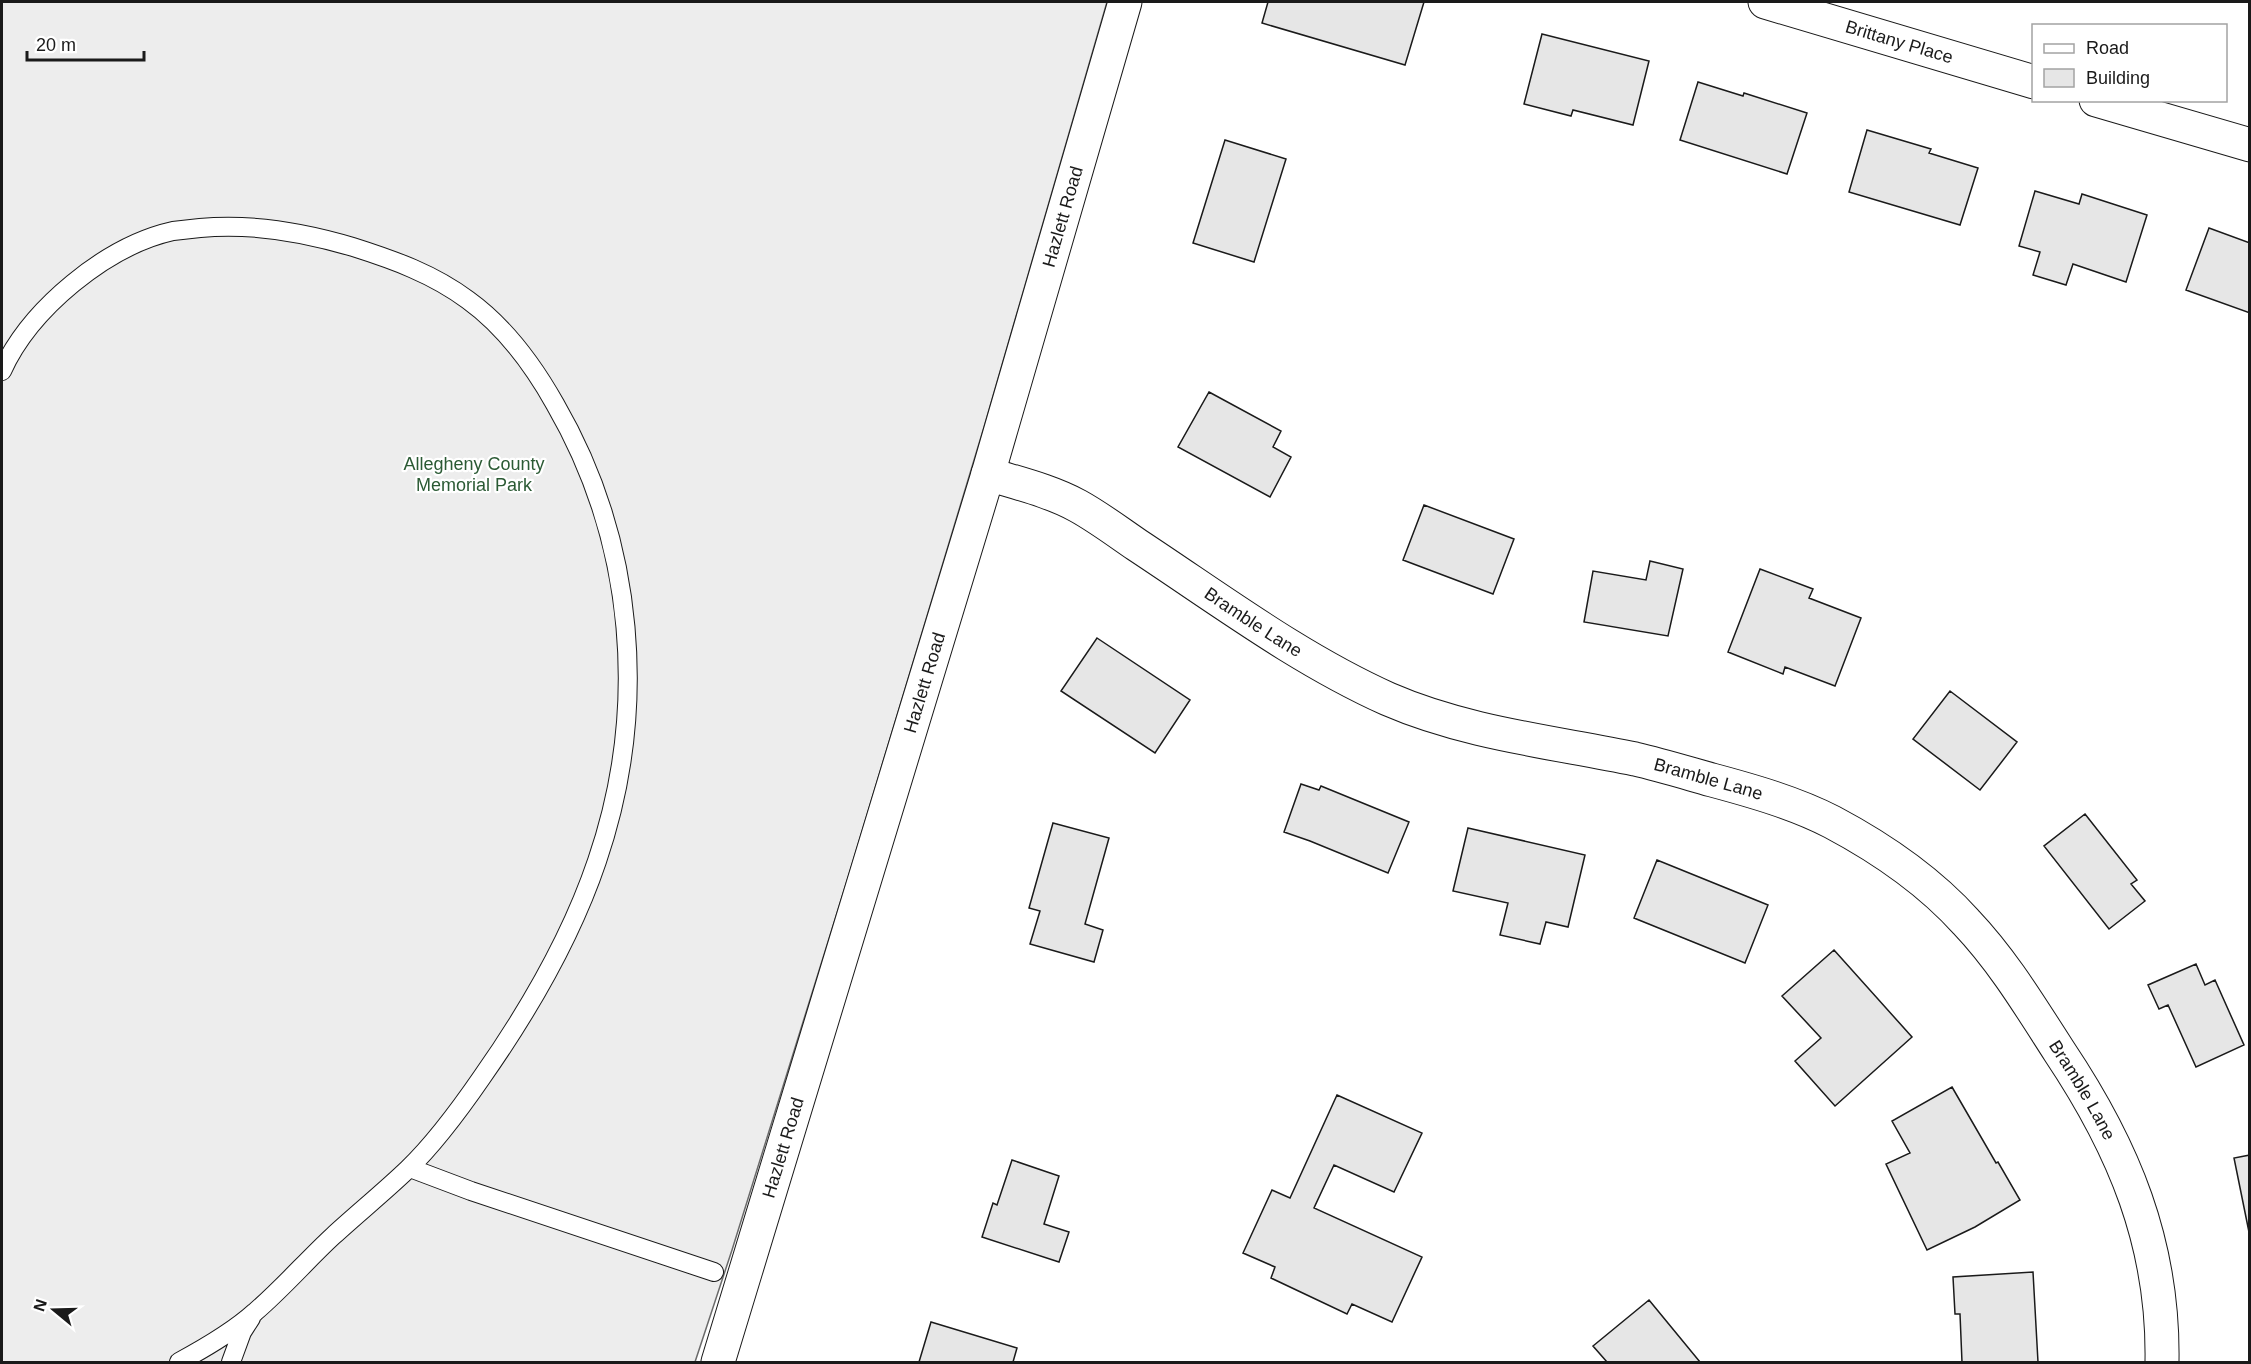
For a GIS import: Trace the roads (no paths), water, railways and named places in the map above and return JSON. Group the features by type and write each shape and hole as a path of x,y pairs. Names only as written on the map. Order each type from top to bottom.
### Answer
{"street":[{"name":"Hazlett Road","path":"718,1362 988,474 1125,2"},
{"name":"Brittany Place","path":"1765,2 2032,81"},
{"path":"2103,102 2250,145"},
{"name":"Bramble Lane","path":"988,474 1075,504 1298,651 1351,681 1391,700 1424,712 1505,734 1639,760 1750,790 1831,822 1894,860 1932,889 1965,921 1995,956 2023,994 2099,1114 2121,1158 2144,1220 2155,1264 2161,1312 2162,1362"}],"lane":[{"path":"2,371 31,325 63,292 98,265 133,245 172,232 221,226 276,229 331,240 387,258 428,275 470,301 506,335 542,380 571,431 597,490 616,556 624,615 628,688 625,748 612,815 596,864 572,926 544,979 500,1051 453,1119 410,1168 333,1236 253,1314 179,1362"},
{"path":"410,1168 471,1191 714,1272"},
{"path":"231,1362 242,1332 253,1314"}],"park label":[{"name":"Allegheny County Memorial Park","path":"474,474"}]}
